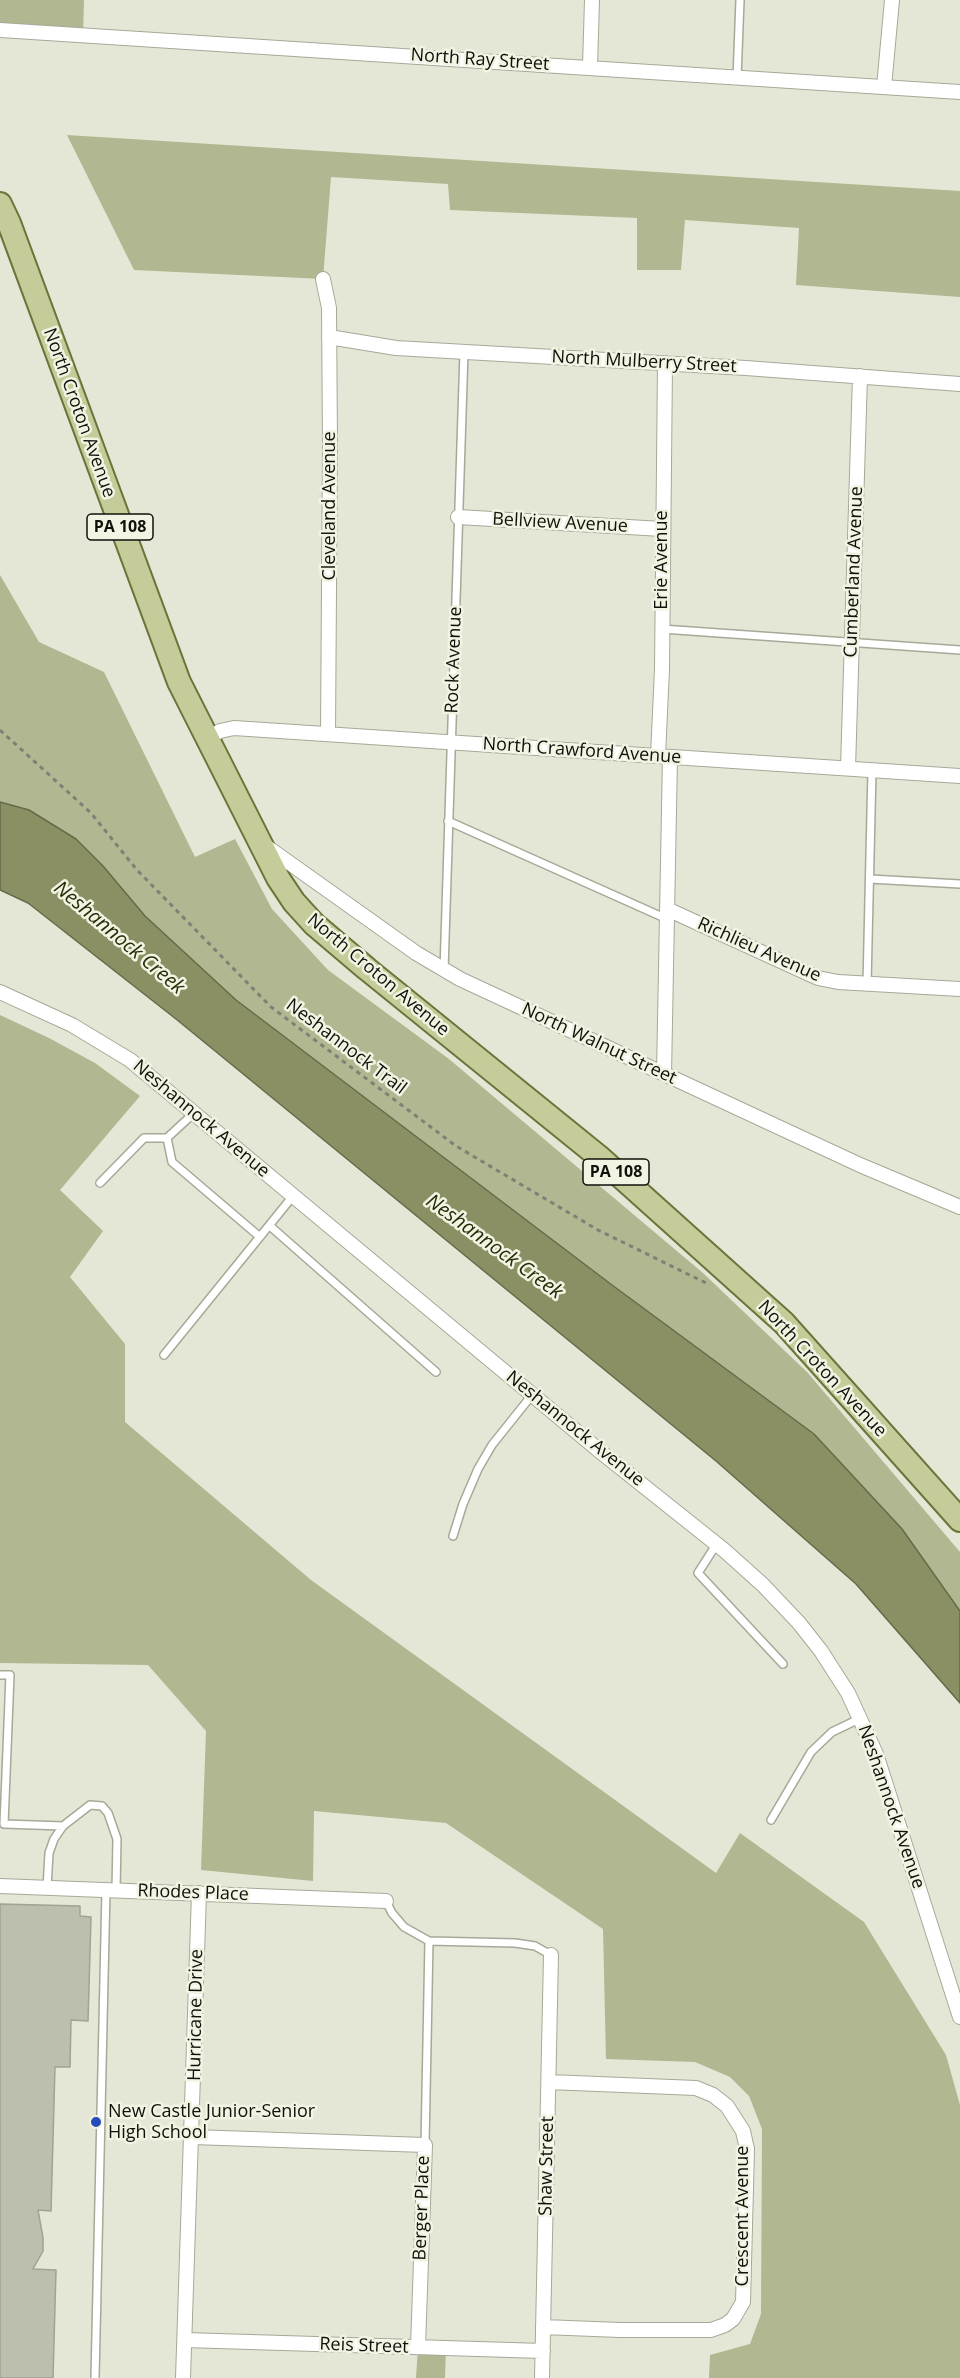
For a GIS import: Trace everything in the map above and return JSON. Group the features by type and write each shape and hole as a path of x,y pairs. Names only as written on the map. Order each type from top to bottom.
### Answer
{"main road":[{"name":"North Croton Avenue","path":"0,204 179,682 278,878 294,902 314,924 598,1156 784,1323 960,1520"}],"street":[{"path":"590,67 592,0"},
{"path":"884,87 892,0"},
{"name":"North Ray Street","path":"0,30 960,92"},
{"name":"Cleveland Avenue","path":"324,279 328,308 330,444 328,733"},
{"name":"North Mulberry Street","path":"329,337 396,348 665,363 960,384"},
{"name":"Erie Avenue","path":"664,1074 667,914 662,629 665,363"},
{"name":"Cumberland Avenue","path":"848,768 860,376"},
{"name":"Bellview Avenue","path":"458,517 662,529"},
{"name":"North Crawford Avenue","path":"207,739 220,731 234,728 960,776"},
{"name":"North Walnut Street","path":"260,842 330,894 444,970 860,1165 960,1207"},
{"name":"Richlieu Avenue","path":"667,914 818,978 838,982 960,989"},
{"name":"Neshannock Avenue","path":"0,992 96,1038 130,1060 716,1545 763,1585 799,1623 821,1651 861,1718 876,1755 960,2017"},
{"name":"Rhodes Place","path":"0,1886 386,1901"},
{"name":"Hurricane Drive","path":"192,2137 199,1893"},
{"name":"Shaw Street","path":"542,2378 551,1955"},
{"name":"Crescent Avenue","path":"543,2327 711,2330 733,2319 743,2302 747,2149 743,2131 727,2106 713,2095 696,2088 549,2082"},
{"path":"183,2378 192,2137"},
{"name":"Berger Place","path":"192,2137 425,2145 418,2347"},
{"name":"Reis Street","path":"185,2340 543,2351"}],"lane":[{"path":"737,78 740,0"},
{"name":"Rock Avenue","path":"444,970 464,351"},
{"path":"662,629 960,650"},
{"path":"867,984 872,770"},
{"name":"Richlieu Avenue","path":"448,821 667,914"},
{"path":"870,879 960,884"},
{"path":"100,1183 144,1138 167,1138 194,1113"},
{"path":"167,1138 172,1162 261,1237"},
{"path":"164,1355 293,1196"},
{"path":"270,1226 436,1372"},
{"path":"453,1536 478,1468 492,1445 532,1395"},
{"path":"716,1545 698,1573 783,1664"},
{"path":"0,1675 10,1675 4,1824 63,1826"},
{"path":"771,1820 811,1752 832,1732 861,1718"},
{"path":"47,1888 49,1853 54,1839 63,1826 90,1805 102,1806 115,1827 117,1839 106,1939 95,2378"},
{"path":"386,1901 392,1913 405,1927 429,1941 515,1943 535,1946 551,1955"},
{"path":"425,2145 429,1941"}],"path":[{"name":"Neshannock Trail","path":"0,730 91,813 137,870 271,1007 456,1146 598,1230 711,1286"}],"shaded area":[{"path":"0,0 84,0 83,35 0,30"},
{"path":"67,135 960,191 960,297 796,285 799,228 685,220 681,270 637,270 637,218 450,210 448,184 331,177 323,279 134,270"},
{"path":"0,575 39,642 104,672 195,857 235,839 272,909 328,970 449,1059 703,1273 807,1372 960,1552 960,1611 902,1529 814,1434 612,1285 236,1000 145,916 103,866 29,810 0,802"},
{"path":"0,1015 95,1063 140,1096 60,1190 103,1231 70,1277 125,1344 125,1422 311,1580 716,1873 740,1833 864,1922 946,2055 960,2105 960,2378 709,2378 710,2355 750,2344 761,2314 762,2129 749,2096 730,2077 695,2062 606,2059 603,1929 446,1823 314,1811 313,1881 201,1870 206,1731 148,1665 0,1663"},
{"path":"418,2347 446,2348 445,2378 416,2378"}],"water":[{"name":"Neshannock Creek","path":"0,802 29,810 76,839 103,866 145,916 236,1000 612,1285 814,1434 902,1529 960,1611 960,1703 856,1584 716,1461 176,1019 28,903 0,890"}],"building":[{"path":"0,1904 80,1906 80,1916 91,1917 88,2021 71,2020 70,2067 55,2067 51,2211 38,2210 43,2251 33,2269 56,2270 53,2378 0,2378"}],"place":[{"name":"New Castle Junior-Senior High School","path":"96,2122"}]}
